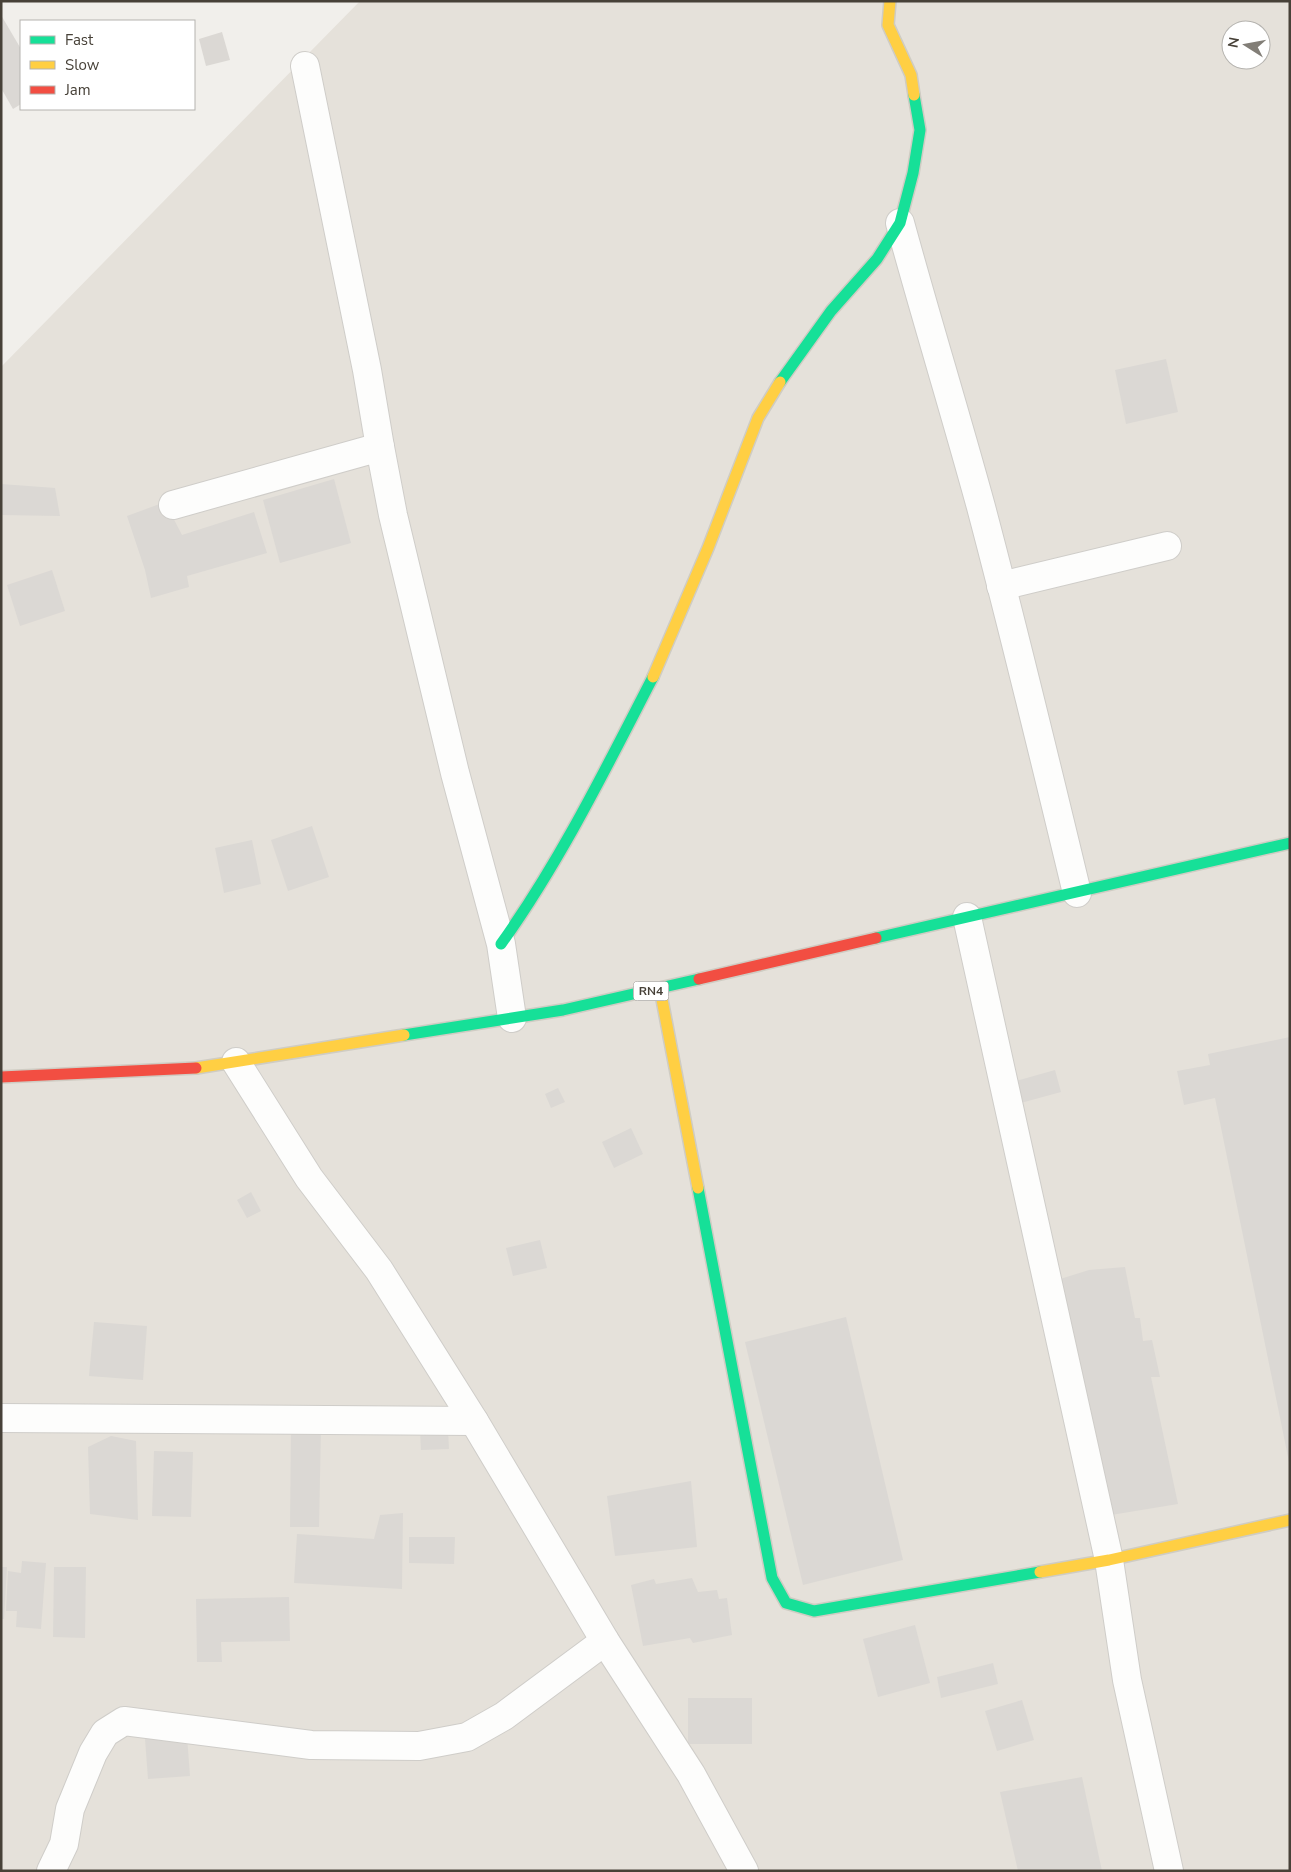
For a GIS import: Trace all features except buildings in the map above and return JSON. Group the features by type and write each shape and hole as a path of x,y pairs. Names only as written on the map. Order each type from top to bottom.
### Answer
{"main road":[{"path":"500,944 533,899 595,791 662,658 708,548 758,418 785,374 830,311 877,259 900,223 913,174 920,130 911,75 888,26 890,1"},
{"name":"RN4","path":"1,1077 199,1068 563,1010 1290,843"},
{"path":"660,989 772,1578 786,1603 814,1611 1109,1560 1290,1520"}],"street":[{"path":"305,66 367,370 393,515 455,772 500,944 512,1018"},
{"path":"900,223 1001,586 1077,893"},
{"path":"173,505 380,447"},
{"path":"1001,586 1167,546"},
{"path":"967,918 1109,1560 1127,1680 1169,1871"},
{"path":"236,1062 309,1178 379,1270 474,1421 605,1641 691,1774 744,1871"},
{"path":"1,1418 474,1421"},
{"path":"51,1871 64,1844 70,1809 93,1753 105,1733 124,1721 310,1745 419,1746 467,1737 504,1716 605,1641"}],"shaded area":[{"path":"360,1 1290,1 1290,1871 1,1871 1,367"}],"traffic: fast":[{"path":"780,382 831,311 877,259 900,223 913,173 920,130 914,95"},
{"path":"501,944 563,847 653,677"},
{"path":"876,938 1290,843"},
{"path":"404,1035 563,1010 699,979"},
{"path":"698,1188 772,1578 786,1603 814,1611 1040,1572"}],"traffic: slow":[{"path":"890,1 888,25 911,75 914,95"},
{"path":"653,677 708,548 758,418 780,382"},
{"path":"660,989 698,1188"},
{"path":"196,1068 404,1035"},
{"path":"1040,1572 1109,1560 1290,1520"}],"traffic: jam":[{"path":"699,979 876,938"},
{"path":"1,1077 196,1068"}]}
